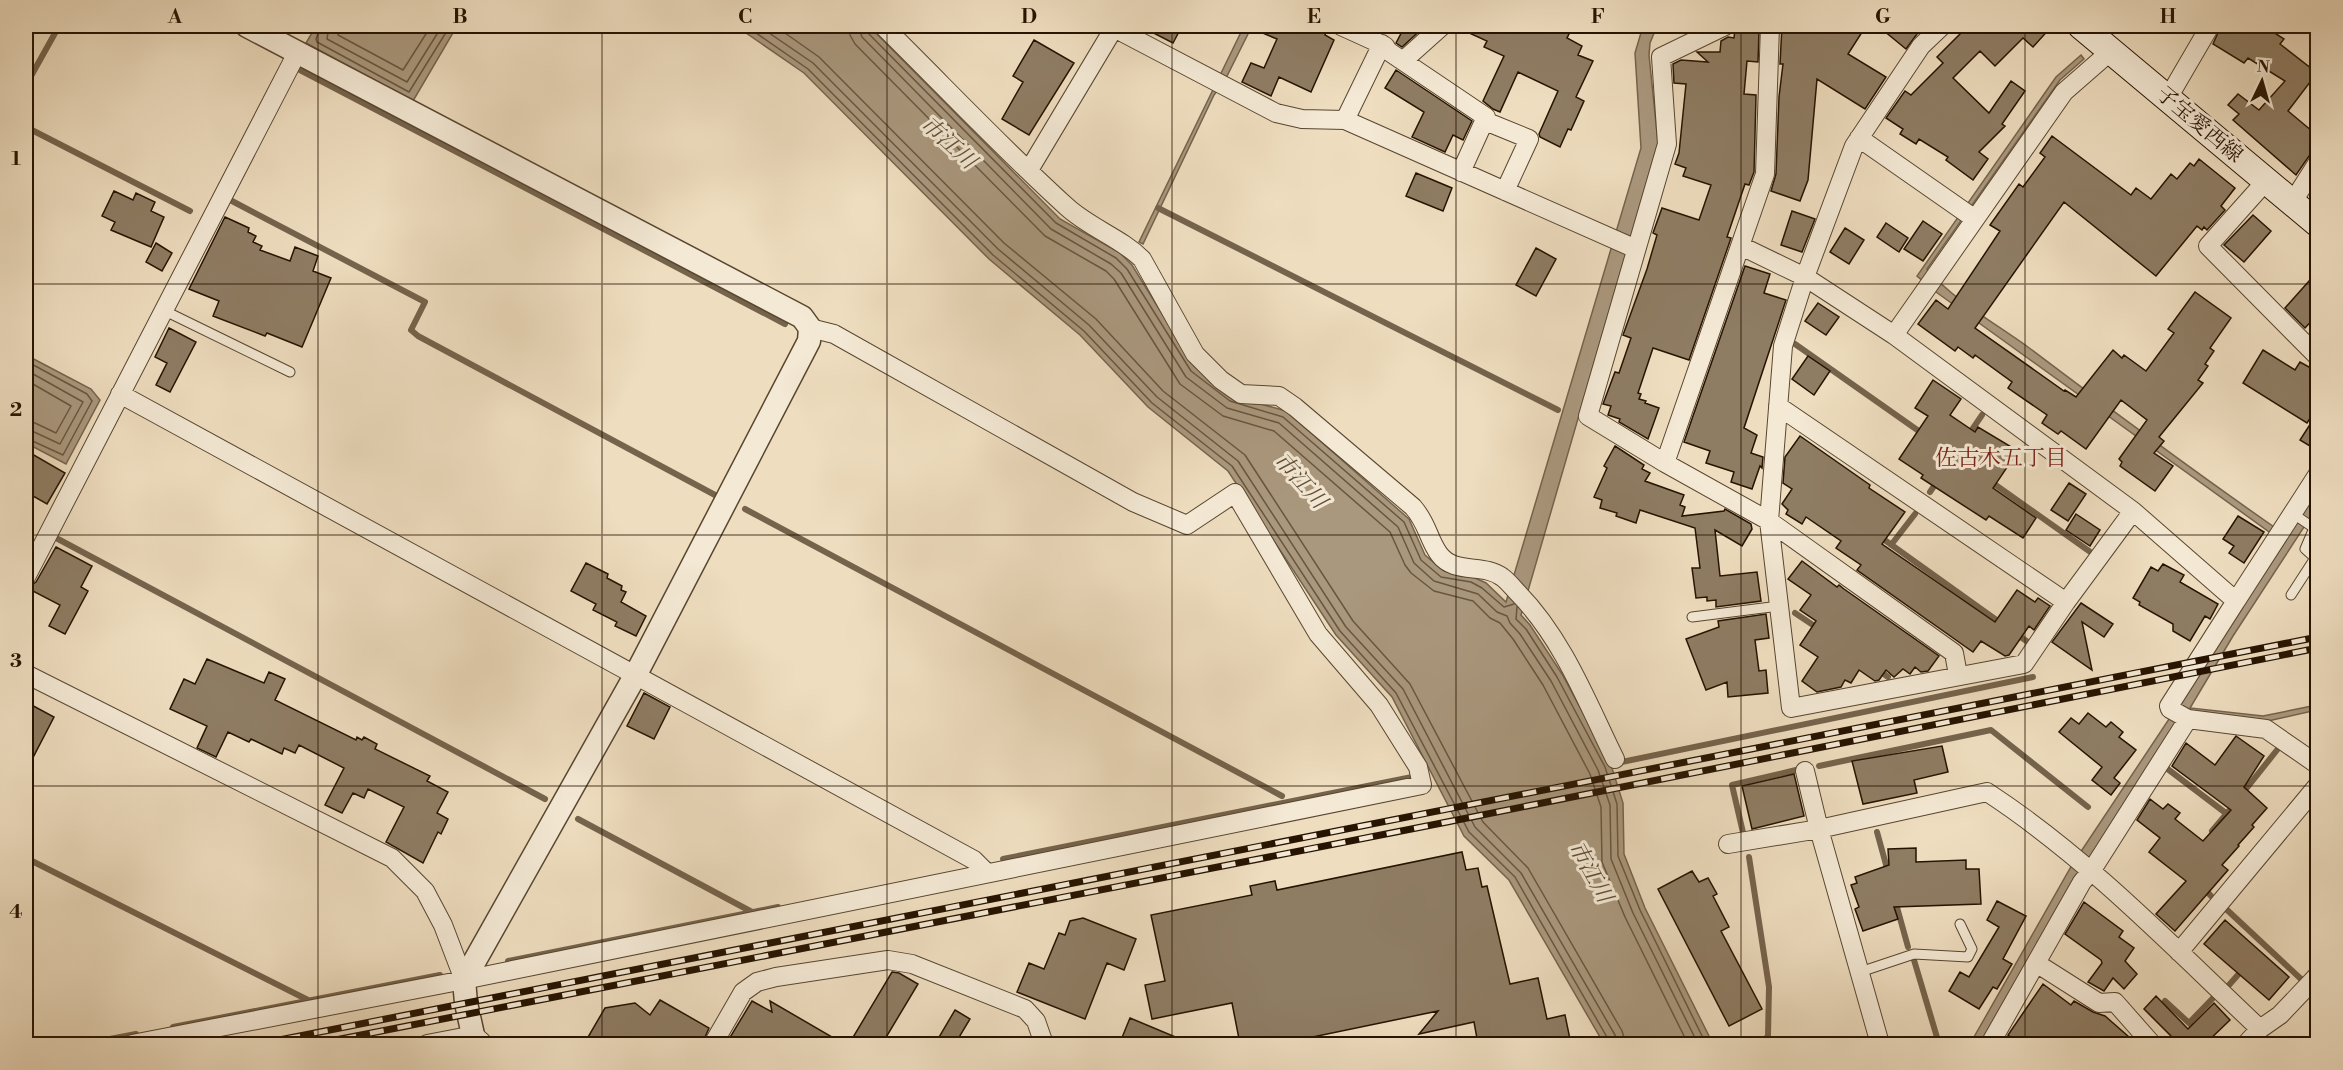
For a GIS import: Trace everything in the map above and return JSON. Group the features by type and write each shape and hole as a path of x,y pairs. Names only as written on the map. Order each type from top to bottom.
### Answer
{"main road":[{"name":"子宝愛西線","path":"2081,26 2318,224"}],"street":[{"path":"132,1044 464,980 1422,785 1419,767 1379,705 1318,634 1235,493 1188,525 1133,502 834,334 810,328 802,317 247,26"},
{"path":"883,26 983,127 1069,209 1118,242 1131,248 1143,259 1195,354 1221,380 1241,394 1279,396 1295,407 1413,507 1423,518 1439,555 1454,565 1490,570 1508,583 1528,603 1552,635 1615,759"},
{"path":"1341,26 1382,44 1388,51 1486,117 1461,172"},
{"path":"1404,60 1442,26"},
{"path":"1725,26 1702,30 1661,57 1667,144 1633,248 1588,416 1665,463 1769,521 1954,653 1958,675"},
{"path":"1665,463 1765,174 1770,26"},
{"path":"1942,26 1921,46 1854,146 1804,277 1783,346 1769,521 1791,708 2024,664 2133,511"},
{"path":"2168,98 2210,26"},
{"path":"1029,170 1114,27 1276,113 1302,120 1345,120 1633,248"},
{"path":"1345,120 1382,44"},
{"path":"26,577 298,51"},
{"path":"1894,335 1931,282 1967,214 2064,92 2110,51"},
{"path":"1485,121 1529,139 1505,191"},
{"path":"1859,138 1967,214"},
{"path":"2292,203 2318,162"},
{"path":"2266,181 2208,246 2318,357"},
{"path":"1741,246 1804,277 1894,335 2133,511 2236,601"},
{"path":"464,980 635,676 809,341 810,328"},
{"path":"120,394 974,860 987,873"},
{"path":"1778,406 2066,602"},
{"path":"2316,479 2169,706 2181,715 2266,729 2318,765"},
{"path":"26,674 392,858 425,891 443,925 464,980 466,1004 478,1041 427,1044"},
{"path":"1990,1044 2082,882 2085,864 2181,715"},
{"path":"1805,771 1819,829 1880,1044"},
{"path":"2179,952 2318,785"},
{"path":"1728,844 1819,829 1986,792 2025,817 2085,864 2260,1029"},
{"path":"712,1044 743,992 757,982 888,960 912,964 1024,1009 1036,1021 1044,1044"},
{"path":"2036,963 2099,1003 2115,1002 2152,1044"},
{"path":"2246,1044 2260,1029 2280,1015 2318,975"}],"lane":[{"path":"164,310 290,372"},
{"path":"2291,595 2315,558 2305,549 2313,525 2294,515"},
{"path":"1692,617 1779,606"},
{"path":"1860,972 1914,954 1968,957 1972,949 1960,924"}],"water":[{"path":"316,26 457,26 413,101 306,43"},
{"name":"市江川","path":"736,26 869,26 1060,219 1120,253 1132,265 1194,366 1232,396 1286,411 1409,519 1425,555 1444,571 1473,577 1486,583 1506,602 1641,148 1635,53 1643,26 1657,26 1650,43 1649,55 1658,143 1521,615 1562,674 1611,765 1623,803 1624,854 1645,908 1713,1044 1604,1044 1509,880 1464,836 1392,697 1336,635 1228,471 1148,407 1080,335 989,259 804,73"},
{"path":"1244,26 1252,26 1225,80 1214,95 1143,244 1139,242"},
{"path":"2081,55 2084,59 2060,80 1927,269 1962,301 2277,529 2272,534 1917,276 2056,77"},
{"path":"26,355 91,389 100,400 66,464 26,443"},
{"path":"2317,487 2317,507 2233,636 2190,708 2263,716 2317,705 2317,710 2268,721 2186,713 1981,1044 1970,1044 2072,865 2195,680"}],"building":[{"path":"1140,26 1182,26 1173,43"},
{"path":"1246,26 1319,26 1328,29 1325,35 1334,40 1311,92 1279,77 1271,96 1242,82 1251,63 1264,68 1277,39"},
{"path":"1405,26 1425,26 1402,47 1396,43"},
{"path":"1454,26 1573,26 1567,38 1582,46 1578,55 1593,61 1576,97 1584,101 1571,130 1568,129 1560,147 1540,137 1539,134 1558,91 1518,72 1500,112 1493,109 1483,101 1504,56 1484,47 1487,41"},
{"path":"1782,26 1866,26 1848,54 1886,77 1865,109 1817,79 1808,180 1800,201 1771,191 1776,174 1779,97 1783,64 1780,64"},
{"path":"1878,26 1907,26 1917,34 1906,49"},
{"path":"1968,26 2052,26 2033,47 2023,38 1995,66 1980,51 1953,78 1989,113 2011,81 2025,91 2002,124 2005,126 1979,152 1988,159 1973,180 1946,160 1948,157 1919,139 1916,144 1900,134 1903,129 1886,118 1905,91 1911,95 1943,63 1937,57"},
{"path":"2221,26 2264,26 2284,39 2280,44 2317,73 2288,111 2318,136 2318,151 2309,156 2296,175 2233,120 2239,114 2228,105 2238,94 2259,110 2285,81 2248,58 2244,63 2213,44"},
{"path":"1735,29 1759,31 1758,62 1747,61 1744,94 1756,95 1754,172 1749,185 1745,184 1727,237 1731,238 1689,360 1653,348 1638,393 1641,394 1639,399 1659,408 1648,439 1619,422 1620,419 1608,415 1611,406 1603,404 1615,372 1619,373 1631,338 1623,335 1647,269 1657,235 1653,233 1662,208 1699,220 1711,185 1683,176 1686,168 1675,164 1679,153 1686,84 1674,83 1673,64 1681,60 1708,62 1697,52 1720,52 1721,41 1728,37 1734,38"},
{"path":"1034,40 1074,63 1029,135 1002,119 1023,82 1013,76"},
{"path":"1396,70 1472,121 1463,140 1453,135 1445,152 1412,137 1424,112 1385,88"},
{"path":"2052,136 2131,195 2136,188 2151,199 2171,174 2177,179 2190,163 2194,166 2199,159 2235,188 2221,206 2225,210 2207,230 2204,227 2202,230 2197,226 2156,276 2064,202 1975,328 2064,391 2076,397 2113,350 2122,358 2124,355 2146,371 2174,333 2168,329 2195,292 2231,318 2210,348 2214,351 2205,364 2208,366 2198,380 2203,383 2159,437 2164,441 2154,453 2173,466 2155,491 2120,466 2122,462 2119,459 2147,420 2121,400 2086,449 2061,431 2058,434 2042,423 2047,415 2008,388 2012,382 1975,355 1973,358 1958,347 1955,351 1918,324 1936,300 1948,309 2000,231 1990,225 2019,184 2023,187 2045,157 2040,153"},
{"path":"1416,173 1452,188 1443,211 1406,196"},
{"path":"114,191 133,200 136,193 155,202 151,211 164,217 151,247 111,230 115,222 102,216"},
{"path":"1792,211 1815,219 1802,252 1781,245"},
{"path":"2253,215 2271,231 2244,262 2224,245"},
{"path":"225,217 249,228 248,232 256,236 253,242 262,246 260,250 290,261 295,247 318,256 313,271 331,278 302,347 213,316 219,301 189,289"},
{"path":"1923,221 1942,234 1923,261 1904,249"},
{"path":"1886,223 1908,238 1899,252 1877,237"},
{"path":"1845,228 1864,240 1849,264 1830,252"},
{"path":"156,243 172,253 162,271 146,262"},
{"path":"1536,248 1556,259 1536,296 1516,285"},
{"path":"1745,266 1770,274 1764,293 1786,300 1744,428 1757,435 1751,453 1763,457 1762,468 1760,466 1752,489 1731,482 1734,472 1706,463 1710,451 1684,442"},
{"path":"2318,271 2318,314 2305,328 2285,308"},
{"path":"1818,303 1839,317 1826,335 1805,321"},
{"path":"169,328 196,342 170,392 156,385 167,363 155,357"},
{"path":"2263,350 2295,370 2300,362 2318,372 2318,406 2307,423 2243,383"},
{"path":"1808,356 1830,371 1814,395 1792,379"},
{"path":"1933,380 1961,399 1950,415 1975,432 1978,427 2018,451 1993,488 2036,518 2023,538 1989,516 1986,520 1921,478 1923,475 1899,459 1928,416 1915,408"},
{"path":"2318,412 2318,451 2300,440"},
{"path":"1800,436 1905,512 1882,544 1995,622 2017,590 2035,602 2038,598 2050,606 2034,630 2029,626 2009,655 2005,656 1981,641 1973,652 1857,570 1861,565 1836,548 1841,541 1806,517 1802,524 1786,514 1788,510 1782,504 1792,489 1783,483 1785,457"},
{"path":"1615,446 1644,465 1642,469 1650,473 1645,481 1684,495 1680,505 1685,507 1682,516 1724,511 1725,509 1751,524 1752,529 1742,546 1715,530 1720,576 1757,572 1761,601 1716,607 1716,600 1707,601 1707,597 1696,598 1692,568 1700,568 1695,528 1640,510 1636,523 1616,516 1617,513 1600,508 1602,500 1594,497 1607,468 1604,466"},
{"path":"32,454 65,473 47,504 26,492 26,466"},
{"path":"2069,483 2086,494 2068,521 2051,510"},
{"path":"2076,514 2100,530 2090,546 2066,530"},
{"path":"2238,516 2264,532 2244,563 2229,553 2234,546 2223,539"},
{"path":"56,547 92,566 81,587 88,591 65,634 49,626 60,605 27,588 36,582"},
{"path":"1802,561 1939,656 1928,671 1921,672 1915,667 1910,674 1903,669 1894,677 1886,670 1879,680 1875,681 1859,670 1851,683 1845,680 1841,687 1817,692 1802,681 1818,657 1800,645 1816,621 1800,610 1811,595 1788,579"},
{"path":"586,563 608,574 607,578 622,586 621,590 626,592 621,602 646,616 636,636 615,626 617,622 593,610 596,604 571,591"},
{"path":"2163,564 2184,575 2180,582 2218,604 2210,619 2205,616 2190,641 2173,631 2173,624 2139,605 2140,602 2133,598 2151,567 2158,571"},
{"path":"2081,603 2113,624 2104,637 2082,622 2092,670 2052,642"},
{"path":"1766,614 1769,638 1755,640 1759,671 1766,670 1768,693 1728,697 1727,682 1706,690 1686,639 1719,627 1718,621"},
{"path":"207,659 264,683 269,672 285,679 275,700 356,740 357,737 362,740 364,737 377,744 375,749 430,776 427,781 448,792 437,813 448,819 441,834 438,832 423,863 386,842 404,807 368,789 364,798 353,793 342,813 325,805 344,768 299,745 295,753 284,748 282,754 251,739 249,742 228,732 216,757 197,748 207,726 170,709 184,679 195,684"},
{"path":"644,693 670,707 654,739 627,726"},
{"path":"26,702 54,717 26,771"},
{"path":"2088,713 2106,727 2111,722 2123,732 2119,737 2136,750 2114,778 2120,783 2111,795 2092,780 2102,767 2059,732 2071,718 2079,724"},
{"path":"2236,736 2264,756 2244,787 2267,808 2222,865 2228,870 2175,931 2156,914 2186,881 2149,852 2160,838 2137,820 2150,799 2163,809 2168,804 2180,813 2175,819 2203,841 2231,810 2172,766 2186,743 2215,765"},
{"path":"1942,746 1948,772 1914,780 1917,793 1863,804 1852,761"},
{"path":"1794,774 1804,816 1752,829 1742,786"},
{"path":"1916,848 1916,862 1966,860 1966,869 1979,869 1981,904 1894,907 1898,919 1863,931 1855,909 1859,907 1851,885 1857,883 1855,877 1889,865 1888,849"},
{"path":"1462,852 1466,870 1478,868 1482,887 1487,886 1510,984 1538,978 1547,1019 1565,1015 1571,1044 1478,1044 1474,1022 1419,1034 1438,1011 1279,1044 1240,1044 1232,1003 1152,1019 1145,985 1165,981 1151,915 1252,895 1250,886 1275,881 1277,890"},
{"path":"1692,871 1699,882 1708,878 1717,894 1713,896 1729,927 1721,931 1762,1009 1729,1026 1658,889"},
{"path":"1997,901 2026,916 2003,959 2012,964 1997,989 1993,987 1979,1009 1949,991 1960,972 1969,977 1999,927 1987,920"},
{"path":"2084,902 2123,931 2119,937 2134,948 2125,961 2137,974 2124,989 2113,978 2104,991 2088,982 2102,963 2101,960 2065,934"},
{"path":"1083,918 1136,939 1124,970 1107,963 1085,1019 1017,992 1029,963 1044,969 1059,933 1065,935 1070,921"},
{"path":"2225,920 2289,977 2269,1000 2204,944"},
{"path":"892,972 899,973 918,984 882,1044 849,1044"},
{"path":"2043,984 2071,1005 2074,1001 2105,1016 2137,1044 2020,1044 2008,1035"},
{"path":"2156,996 2188,1029 2214,1003 2230,1020 2205,1044 2173,1044 2176,1041 2144,1009"},
{"path":"660,1000 709,1028 702,1044 584,1044 605,1008 635,1003 650,1015"},
{"path":"752,1001 772,1012 770,1001 844,1044 726,1044"},
{"path":"955,1010 970,1019 955,1044 935,1044"},
{"path":"1130,1018 1192,1044 1131,1044 1121,1040"}],"waterway":[{"path":"26,85 59,26"},
{"path":"300,70 785,324"},
{"path":"26,127 190,211"},
{"path":"232,201 425,302 411,330 418,336 715,495"},
{"path":"1158,208 1558,410"},
{"path":"1795,344 1923,434"},
{"path":"1967,437 1982,415"},
{"path":"1930,492 1938,480"},
{"path":"1990,481 2089,551"},
{"path":"745,509 1282,796"},
{"path":"1891,545 1915,514"},
{"path":"1879,536 2002,624"},
{"path":"58,539 545,799"},
{"path":"1795,613 1819,629"},
{"path":"2016,634 2028,642"},
{"path":"1877,669 1888,677"},
{"path":"1617,763 2033,677"},
{"path":"1819,766 1991,730 2088,807"},
{"path":"2242,794 2277,750"},
{"path":"2165,767 2227,814"},
{"path":"1744,837 1732,785 1796,770"},
{"path":"1003,859 1412,777"},
{"path":"2212,831 2234,805"},
{"path":"578,819 752,912"},
{"path":"1877,832 1888,872"},
{"path":"1749,857 1769,987 1768,1036 1761,1044"},
{"path":"26,858 308,1000"},
{"path":"2203,887 2211,896"},
{"path":"1895,900 1908,947"},
{"path":"508,961 778,907"},
{"path":"2225,908 2301,979"},
{"path":"1914,960 1939,1044"},
{"path":"2229,985 2244,968"},
{"path":"173,1027 440,975"},
{"path":"2313,996 2318,1000"},
{"path":"2189,1023 2214,997"},
{"path":"2165,1001 2212,1044"},
{"path":"84,1044 136,1034"}],"railway":[{"path":"259,1044 2318,637"},
{"path":"315,1044 2318,648"}],"district":[{"name":"佐古木五丁目","path":"2001,458"}]}
